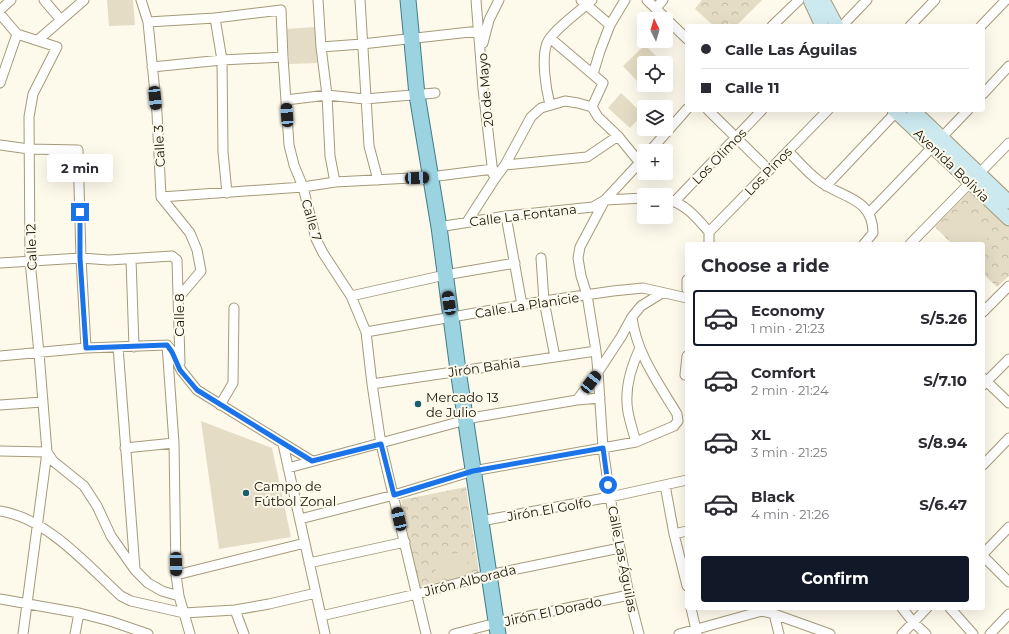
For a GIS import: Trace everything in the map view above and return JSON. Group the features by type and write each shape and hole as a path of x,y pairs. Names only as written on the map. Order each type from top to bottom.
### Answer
{"main road":[{"path":"408,0 417,95 438,227 497,629"},
{"path":"810,0 821,24"},
{"path":"823,0 836,24"},
{"name":"Avenida Bolivia","path":"897,112 938,143 975,177 1009,202"},
{"name":"Avenida Bolivia","path":"915,112 938,143"},
{"name":"Avenida Bolivia","path":"975,177 1008,216"}],"street":[{"path":"0,10 11,0"},
{"path":"44,0 61,20"},
{"path":"0,14 17,34 38,40 84,0"},
{"name":"Calle 3","path":"141,0 148,22 157,113 161,197"},
{"path":"318,0 330,156 335,182"},
{"path":"360,0 365,99 370,146 378,180"},
{"name":"20 de Mayo","path":"476,0 483,89 494,180"},
{"path":"481,51 489,20 499,0"},
{"path":"593,74 610,25 625,0"},
{"path":"647,0 685,36"},
{"path":"656,8 663,0"},
{"path":"844,24 867,0"},
{"path":"912,24 935,0"},
{"path":"983,24 1006,0"},
{"path":"550,105 545,85 545,62 547,44 550,38 586,2 610,25"},
{"path":"774,24 795,2"},
{"name":"Calle 7","path":"215,18 281,10 282,57 289,145 316,239 350,296 366,332 381,444 426,634"},
{"path":"148,22 215,18 222,60 223,152 227,193"},
{"path":"321,47 479,31"},
{"path":"0,83 17,34"},
{"path":"550,38 603,83 592,107"},
{"name":"Calle 12","path":"23,634 36,544 46,452 39,353 30,260 29,117 33,94 57,47 38,40"},
{"path":"152,67 222,60 282,57"},
{"path":"985,92 1009,66"},
{"path":"286,100 326,95 365,99 435,93"},
{"path":"467,222 505,165 531,117 541,108 565,101 592,107 598,117 637,156"},
{"path":"656,144 685,111"},
{"path":"710,112 769,170"},
{"name":"Los Olimos","path":"673,198 736,138 760,112"},
{"name":"Los Pinos","path":"709,232 826,112"},
{"path":"826,186 895,112"},
{"path":"869,213 966,112"},
{"path":"505,165 586,158 618,136"},
{"path":"912,242 1009,143"},
{"path":"0,145 29,149 78,150 80,258 86,348"},
{"path":"788,151 818,180 826,186 856,200 869,213 872,219 873,233 866,242"},
{"path":"605,200 637,166"},
{"path":"161,197 302,187 335,182 430,177 493,169"},
{"path":"161,197 190,233 197,250 201,271 179,297"},
{"path":"605,200 637,198"},
{"name":"Calle La Fontana","path":"438,227 506,216 593,207 605,200"},
{"name":"Calle Las Águilas","path":"605,200 580,247 578,263 587,295 596,351 603,448 610,497 629,595 639,634"},
{"path":"673,201 687,209 709,232 709,242"},
{"path":"506,216 522,305"},
{"name":"Calle 8","path":"131,259 172,256 177,260 180,370"},
{"path":"0,263 80,258 109,260 131,259 134,347"},
{"path":"541,258 544,301 555,357"},
{"path":"350,296 445,274 515,263"},
{"path":"985,310 1009,286"},
{"name":"Calle La Planicie","path":"366,332 544,301 643,288 685,298"},
{"path":"577,400 598,372 632,317 641,306 662,293"},
{"path":"220,405 233,383 234,308"},
{"path":"300,519 394,495 473,471 636,442 674,426 678,421 677,414 653,376 640,348 634,333 632,317"},
{"path":"0,356 86,348 167,345"},
{"path":"167,345 172,352 180,370 197,390 312,461"},
{"path":"167,345 174,443 176,575 179,596 190,634"},
{"path":"118,347 135,570"},
{"path":"636,442 628,410 627,393 632,364 640,348"},
{"name":"Jirón Bahia","path":"372,384 458,370 596,351"},
{"path":"985,381 1009,359"},
{"path":"985,383 1009,402"},
{"path":"288,468 477,417 577,400 600,398"},
{"path":"0,405 42,402"},
{"path":"985,462 1009,438"},
{"path":"125,448 174,443"},
{"path":"283,444 325,634"},
{"path":"0,451 46,452 53,461 84,486 97,506 110,536 135,570 148,583 162,591 179,596"},
{"name":"Jirón El Golfo","path":"481,521 610,497 685,480"},
{"path":"665,485 674,534 685,574"},
{"path":"0,511 10,513 37,525 58,538 121,596 131,601 184,613 235,610 316,593"},
{"path":"985,553 1009,527"},
{"path":"674,534 685,531"},
{"path":"309,563 405,542"},
{"path":"176,575 305,543"},
{"name":"Jirón Alborada","path":"321,616 417,594 488,575 620,548"},
{"path":"985,557 1009,582"},
{"name":"Jirón El Dorado","path":"454,634 497,629 629,595"},
{"path":"0,599 79,613 126,630 148,634"},
{"path":"235,610 244,634"},
{"path":"691,610 696,632"},
{"path":"679,634 696,632 760,610 830,634"},
{"path":"904,610 913,622 926,634"},
{"path":"902,634 925,610"},
{"path":"952,610 973,634"},
{"path":"75,634 79,613"},
{"path":"774,614 779,634"},
{"path":"990,634 1009,614"}],"green space":[{"path":"107,0 133,0 135,25 109,26"},
{"path":"702,0 762,0 738,24 712,24 695,9"},
{"path":"315,27 317,63 289,64 287,29"},
{"path":"642,48 648,48 656,56 637,56 637,81 623,66"},
{"path":"621,93 637,108 637,120 630,128 608,108"},
{"path":"971,190 1009,226 1009,276 997,287 985,276 985,242 950,242 935,227"},
{"path":"959,210 988,238 984,242 954,242 940,228"},
{"name":"Campo de Fútbol Zonal","path":"201,421 272,448 291,537 219,549"},
{"path":"466,487 479,573 419,587 401,500"},
{"path":"465,551 469,571 437,578 433,558"}],"place":[{"name":"Mercado 13 de Julio","path":"418,404"},
{"name":"Campo de Fútbol Zonal","path":"246,493"}],"route":[{"path":"80,212 80,258 86,348 149,347 167,345 172,352 180,370 197,390 256,428 312,461 381,444 394,495 473,471 603,448 608,485"}]}
